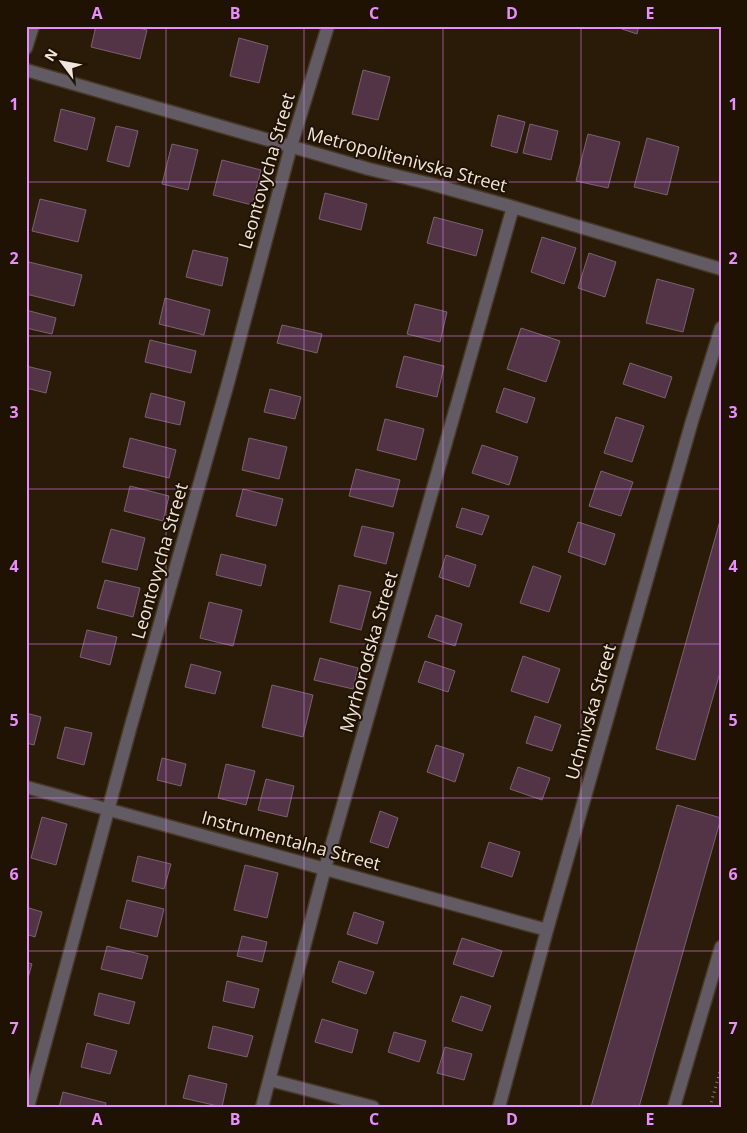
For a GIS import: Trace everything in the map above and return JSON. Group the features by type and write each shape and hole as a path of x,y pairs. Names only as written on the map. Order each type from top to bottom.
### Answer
{"street":[{"path":"26,48 33,26"},
{"name":"Leontovycha Street","path":"28,1107 108,810 225,393 291,146 328,26"},
{"name":"Metropolitenivska Street","path":"26,70 513,208 721,270"},
{"name":"Myrhorodska Street","path":"262,1107 325,868 513,208"},
{"name":"Uchnivska Street","path":"499,1107 692,421 721,328"},
{"name":"Instrumentalna Street","path":"26,787 548,930"},
{"path":"674,1107 721,947"},
{"path":"270,1080 372,1107"}],"path":[{"path":"710,1107 721,1068"}],"building":[{"path":"96,26 131,26 147,30 140,59 91,47"},
{"path":"613,26 639,26 637,34"},
{"path":"239,38 268,46 259,83 230,76"},
{"path":"363,70 390,77 378,120 352,114"},
{"path":"61,109 95,118 87,150 54,141"},
{"path":"498,115 525,122 517,153 491,146"},
{"path":"530,124 558,131 551,160 523,153"},
{"path":"116,126 138,131 129,167 107,161"},
{"path":"588,134 620,142 608,188 576,181"},
{"path":"647,138 679,147 667,195 634,187"},
{"path":"172,144 198,150 188,190 162,184"},
{"path":"222,160 261,170 252,205 213,195"},
{"path":"325,193 367,204 361,230 319,219"},
{"path":"40,199 86,210 78,242 32,231"},
{"path":"434,217 483,230 476,256 427,243"},
{"path":"542,237 576,248 564,284 531,272"},
{"path":"193,250 228,258 222,286 186,277"},
{"path":"589,253 616,262 605,297 578,288"},
{"path":"29,262 82,275 74,306 26,294 26,273"},
{"path":"657,279 694,289 683,332 646,323"},
{"path":"165,298 210,310 204,335 159,324"},
{"path":"415,304 447,312 440,342 407,334"},
{"path":"26,310 56,318 52,334 26,328"},
{"path":"282,325 322,334 317,353 277,343"},
{"path":"521,328 560,341 546,382 507,369"},
{"path":"150,340 196,351 191,373 145,362"},
{"path":"404,356 444,366 437,397 396,387"},
{"path":"630,363 672,377 665,398 623,384"},
{"path":"26,366 51,372 46,393 26,388"},
{"path":"504,388 535,398 527,423 496,412"},
{"path":"270,389 301,397 295,419 264,412"},
{"path":"151,393 185,402 180,425 145,417"},
{"path":"616,417 644,426 632,462 604,453"},
{"path":"385,419 424,429 416,460 377,450"},
{"path":"130,438 176,450 169,478 123,467"},
{"path":"249,438 287,447 279,479 242,470"},
{"path":"482,445 518,457 509,485 472,473"},
{"path":"356,469 400,480 393,507 349,496"},
{"path":"601,471 633,482 621,516 589,506"},
{"path":"130,486 169,496 163,521 124,511"},
{"path":"243,489 283,499 276,526 236,516"},
{"path":"462,508 489,516 482,535 456,527"},
{"path":"721,517 721,669 695,760 656,749"},
{"path":"578,522 615,534 605,565 568,552"},
{"path":"362,526 394,533 386,564 354,556"},
{"path":"111,529 145,538 137,570 102,562"},
{"path":"221,554 266,565 261,586 216,575"},
{"path":"446,555 476,565 469,587 439,577"},
{"path":"533,566 561,576 549,612 520,603"},
{"path":"105,580 140,588 133,617 97,608"},
{"path":"339,585 371,592 361,630 330,622"},
{"path":"209,602 242,610 233,646 200,638"},
{"path":"436,615 462,624 455,646 428,637"},
{"path":"87,630 117,637 110,665 80,657"},
{"path":"523,656 560,669 548,703 511,691"},
{"path":"320,658 358,668 353,689 314,680"},
{"path":"425,661 455,671 448,692 418,682"},
{"path":"191,664 221,672 215,694 185,687"},
{"path":"272,685 313,695 303,737 262,727"},
{"path":"26,713 41,717 34,745 26,743"},
{"path":"535,716 561,725 552,751 526,743"},
{"path":"65,727 92,733 84,765 57,758"},
{"path":"436,745 464,754 455,782 427,772"},
{"path":"162,758 186,764 181,786 157,780"},
{"path":"226,764 255,771 246,805 218,798"},
{"path":"518,767 550,778 542,800 510,789"},
{"path":"266,779 294,786 287,817 258,810"},
{"path":"677,805 721,818 639,1107 591,1107"},
{"path":"380,811 398,818 388,848 370,842"},
{"path":"42,817 67,824 56,865 31,858"},
{"path":"489,842 520,852 512,877 481,867"},
{"path":"138,856 171,864 164,889 132,881"},
{"path":"245,865 278,873 267,918 234,910"},
{"path":"127,900 164,909 157,937 120,928"},
{"path":"26,907 42,912 35,937 26,934"},
{"path":"354,912 384,922 377,944 347,934"},
{"path":"242,936 267,942 262,962 237,956"},
{"path":"462,938 502,951 493,977 453,964"},
{"path":"107,946 148,956 142,979 101,969"},
{"path":"339,961 374,972 366,994 332,982"},
{"path":"26,962 32,964 26,985"},
{"path":"227,981 259,989 254,1008 223,1001"},
{"path":"99,993 135,1002 129,1024 94,1015"},
{"path":"461,996 491,1006 482,1031 452,1021"},
{"path":"322,1019 358,1030 352,1053 315,1042"},
{"path":"213,1026 253,1036 247,1057 208,1048"},
{"path":"394,1032 426,1041 419,1062 388,1052"},
{"path":"87,1043 117,1051 110,1074 81,1067"},
{"path":"445,1047 472,1054 464,1080 437,1073"},
{"path":"189,1075 227,1084 222,1107 183,1098"},
{"path":"63,1092 106,1103 105,1107 59,1107"}]}
